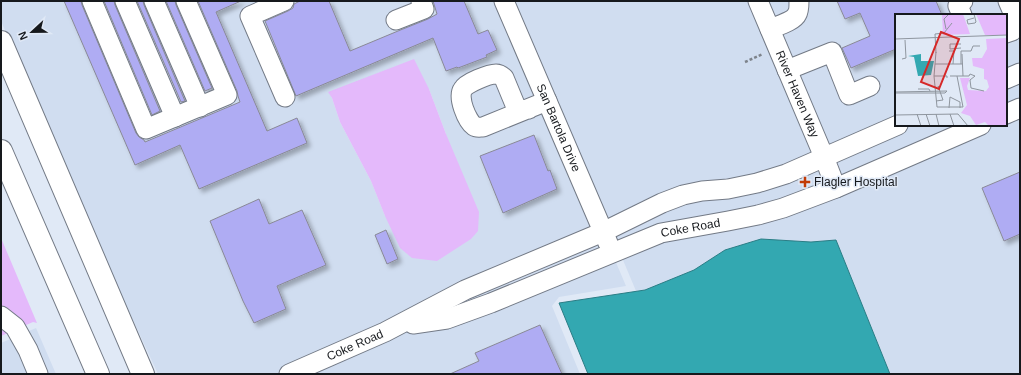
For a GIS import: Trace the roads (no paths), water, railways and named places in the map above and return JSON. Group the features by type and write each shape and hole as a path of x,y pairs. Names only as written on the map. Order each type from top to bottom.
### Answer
{"main road":[{"path":"1,42 143,374"},
{"path":"1,151 98,374"}],"street":[{"path":"92,1 146,129 227,95 186,1"},
{"path":"125,1 175,117"},
{"path":"154,1 200,107"},
{"path":"284,1 250,16 285,97"},
{"path":"396,20 424,9 421,1"},
{"name":"San Bartola Drive","path":"504,1 613,254"},
{"name":"River Haven Way","path":"758,1 836,188"},
{"path":"770,29 793,19 797,14 799,1"},
{"path":"962,14 958,6 963,1"},
{"path":"1007,32 1018,24 1008,1"},
{"path":"787,70 832,52 849,95 870,86"},
{"path":"1007,78 1020,72"},
{"path":"529,109 547,101"},
{"path":"1007,114 1020,108"},
{"name":"Coke Road","path":"289,374 399,326 466,290 603,232 662,202 702,191 728,189 757,183 786,174 896,126"},
{"name":"Coke Road","path":"399,326 447,319 613,254 661,233 758,215 783,208 836,188 979,126"},
{"path":"1,316 15,327 28,350 38,374"}],"water":[{"path":"761,239 811,242 836,240 890,374 588,374 559,303 645,290 694,270 725,250"}],"place":[{"name":"Flagler Hospital","path":"805,182"}]}
